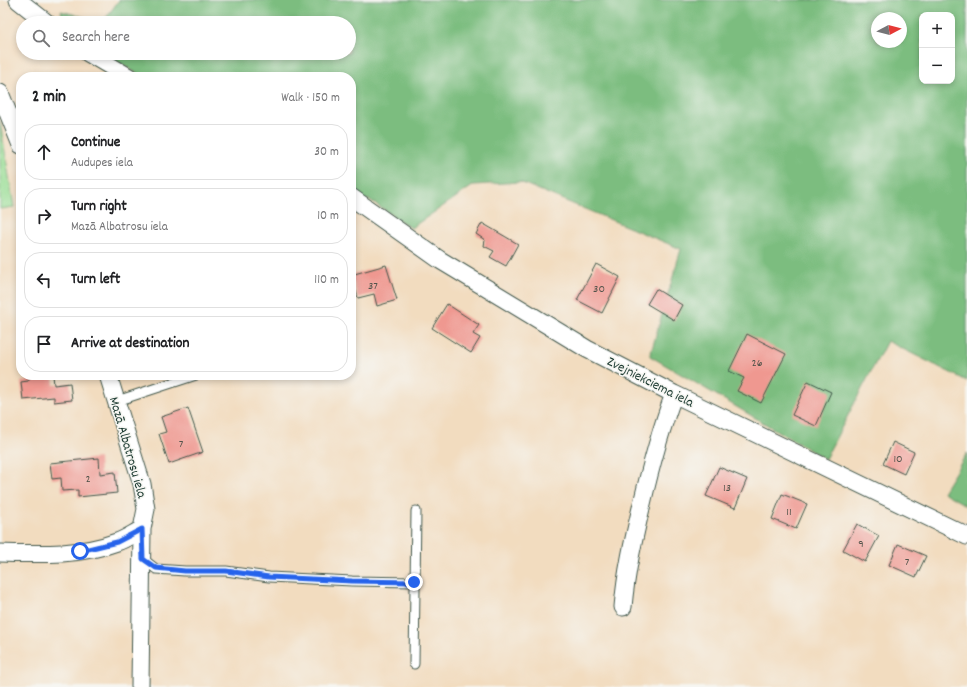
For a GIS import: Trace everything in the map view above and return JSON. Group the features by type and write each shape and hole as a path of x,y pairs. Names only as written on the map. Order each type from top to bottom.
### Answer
{"street":[{"path":"18,0 38,16"},
{"path":"100,60 120,72"},
{"path":"0,93 16,133"},
{"name":"Zvejniekciema iela","path":"356,201 440,260 587,349 674,394 967,536"},
{"name":"Mazā Albatrosu iela","path":"110,380 142,484 146,509 142,529 143,559 140,687"},
{"path":"623,607 626,574 643,500 661,429 674,394"},
{"path":"0,554 49,554 80,551 117,542 142,529"}],"lane":[{"path":"117,401 181,380"},
{"path":"414,664 416,511"},
{"path":"143,559 156,568 185,571 226,571 269,577 352,581 414,582"}],"green space":[{"path":"119,0 967,0 967,381 887,341 825,459 650,356 681,249 520,182 474,185 411,228 370,200 356,199 356,72 135,72 115,60 356,60 356,16 107,16"},
{"path":"61,11 80,16 62,16"},
{"path":"0,121 14,207 0,209"},
{"path":"967,453 967,506 943,492"}],"building":[{"path":"482,223 518,244 506,266 490,257 494,251 484,246 485,240 476,234"},
{"path":"596,264 620,277 602,313 577,300"},
{"path":"386,265 397,300 377,306 374,294 358,298 356,291 356,274"},
{"path":"656,289 682,305 674,320 647,304"},
{"path":"447,304 479,325 473,334 480,338 471,353 432,328"},
{"path":"747,334 786,354 761,403 737,391 744,378 729,371"},
{"path":"54,380 54,385 70,383 72,400 54,402 54,397 23,400 21,382"},
{"path":"808,381 831,392 816,426 792,415"},
{"path":"188,408 203,452 169,464 159,434 166,432 161,417"},
{"path":"893,442 914,452 904,474 883,464"},
{"path":"99,458 100,474 115,472 117,493 78,497 78,490 62,491 61,478 52,479 50,463"},
{"path":"719,467 747,479 735,508 706,496"},
{"path":"782,494 807,504 796,529 772,519"},
{"path":"857,524 879,536 865,562 843,550"},
{"path":"898,544 926,556 916,577 889,565"}],"route":[{"path":"80,551 117,542 142,529 143,559 156,568 185,571 226,571 269,577 414,582"}]}
